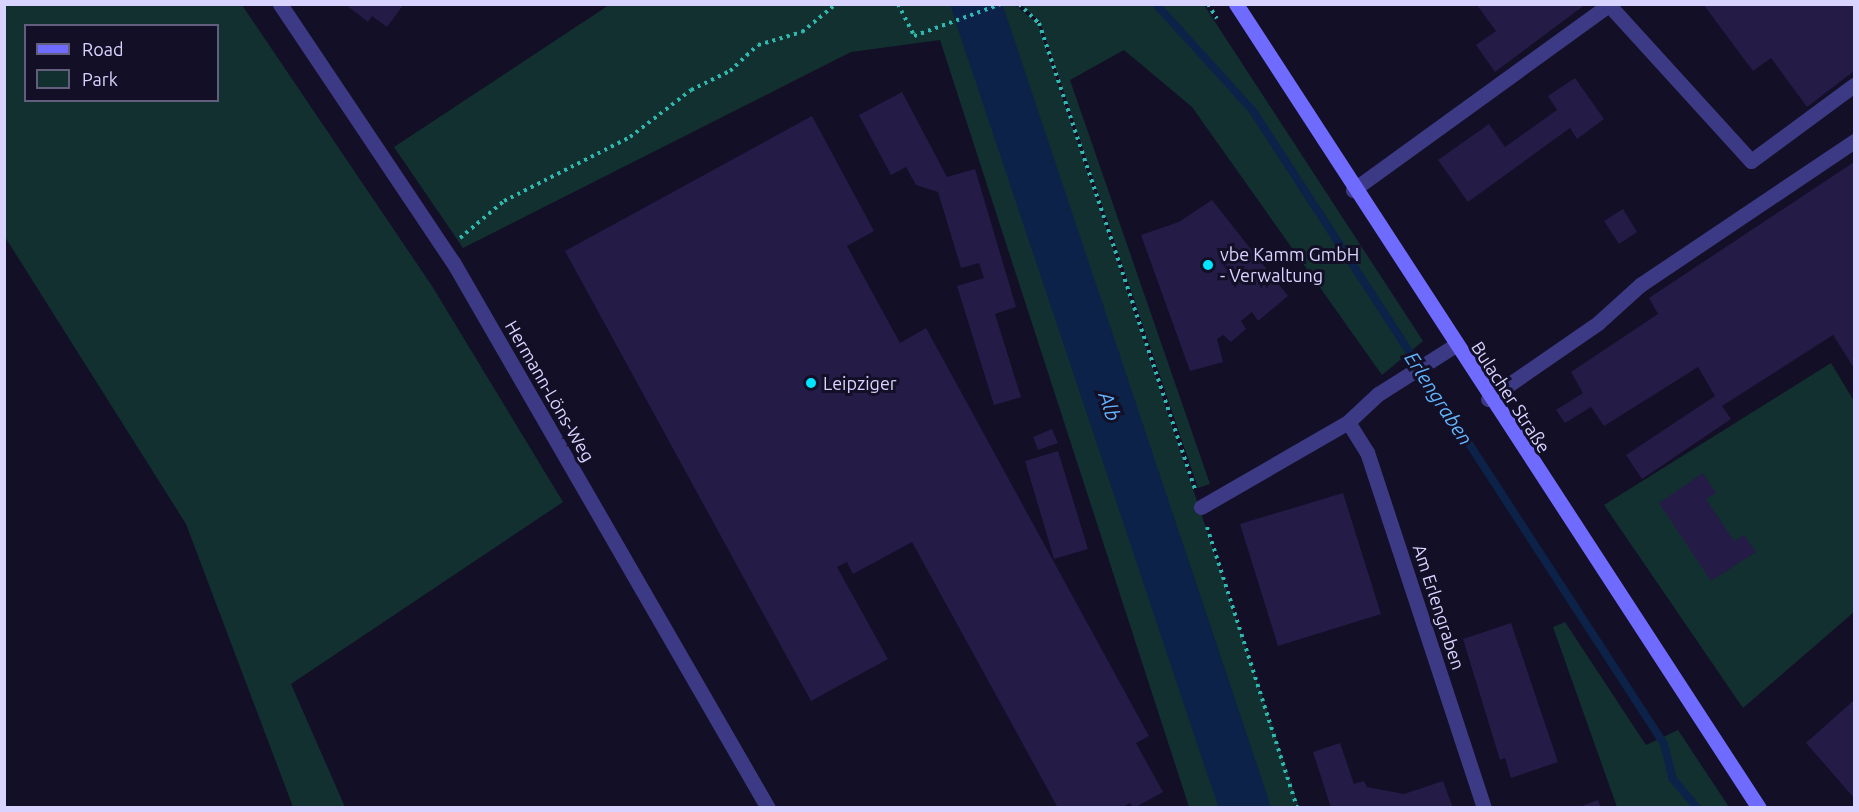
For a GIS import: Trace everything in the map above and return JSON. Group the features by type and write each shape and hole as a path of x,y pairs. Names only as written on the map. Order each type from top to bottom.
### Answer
{"street":[{"name":"Hermann-Löns-Weg","path":"280,4 445,250 768,807"},
{"name":"Bulacher Straße","path":"1236,4 1488,399 1759,807"},
{"path":"1353,189 1609,5 1751,161 1854,85"},
{"path":"1488,399 1598,323 1640,285 1854,141"},
{"path":"1201,507 1348,422 1398,380 1454,346"},
{"name":"Am Erlengraben","path":"1348,422 1367,452 1484,807"}],"path":[{"path":"445,250 504,201 630,137 691,90 730,71 758,45 802,32 836,4"},
{"path":"898,4 914,36 1000,5"},
{"path":"1019,4 1039,23 1201,507 1297,807"}],"green space":[{"path":"5,4 242,5 432,286 563,502 291,684 345,807 293,807 186,524 5,237"},
{"path":"609,5 1015,5 1038,24 1299,807 1189,807 940,40 851,52 463,248 394,147"},
{"path":"1021,5 1204,5 1423,341 1382,375 1192,107 1124,50 1070,80 1210,484 1198,488 1040,22"},
{"path":"1831,363 1854,401 1854,612 1743,708 1604,505"},
{"path":"1565,622 1646,745 1678,730 1729,807 1617,807 1553,627"}],"building":[{"path":"345,4 404,4 387,27 372,16 368,22"},
{"path":"1476,4 1586,4 1495,72 1476,45 1496,31"},
{"path":"1703,4 1854,4 1854,71 1807,107 1771,58 1753,71"},
{"path":"1575,78 1604,119 1577,139 1570,128 1468,202 1438,160 1489,124 1505,147 1557,110 1548,96"},
{"path":"902,92 947,177 975,169 1016,307 995,314 1021,397 994,405 957,286 984,278 979,263 961,268 938,192 916,185 906,167 891,175 859,115"},
{"path":"812,116 874,231 847,246 900,343 926,328 1149,736 1136,743 1163,792 1134,808 1130,803 1121,808 1058,808 912,542 853,574 847,562 837,567 888,659 811,701 565,251"},
{"path":"1854,162 1854,368 1833,335 1722,406 1731,419 1642,479 1626,455 1715,396 1698,367 1604,426 1591,407 1565,423 1556,410 1583,393 1571,372 1658,314 1649,298"},
{"name":"vbe Kamm GmbH - Verwaltung","path":"1212,200 1288,296 1258,321 1252,312 1241,321 1246,329 1231,342 1223,335 1217,339 1223,362 1190,371 1141,235 1179,222"},
{"path":"1623,209 1637,232 1619,244 1604,221"},
{"path":"1052,429 1058,443 1038,450 1033,437"},
{"path":"1058,451 1088,549 1054,559 1025,461"},
{"path":"1703,473 1716,493 1706,499 1734,541 1744,535 1756,552 1711,581 1659,503"},
{"path":"1343,493 1381,614 1278,646 1240,524"},
{"path":"1511,623 1558,762 1511,778 1505,758 1500,760 1463,639"},
{"path":"1854,700 1854,798 1806,743"},
{"path":"1340,743 1354,784 1364,781 1367,787 1404,794 1443,781 1453,808 1331,808 1313,752"},
{"path":"1598,800 1601,808 1579,808 1579,807"}],"waterway":[{"name":"Alb","path":"976,4 1245,808"},
{"name":"Erlengraben","path":"1156,4 1253,111 1664,744 1673,779 1697,808"}],"place":[{"name":"vbe Kamm GmbH - Verwaltung","path":"1208,265"},
{"name":"Leipziger","path":"811,383"}]}
